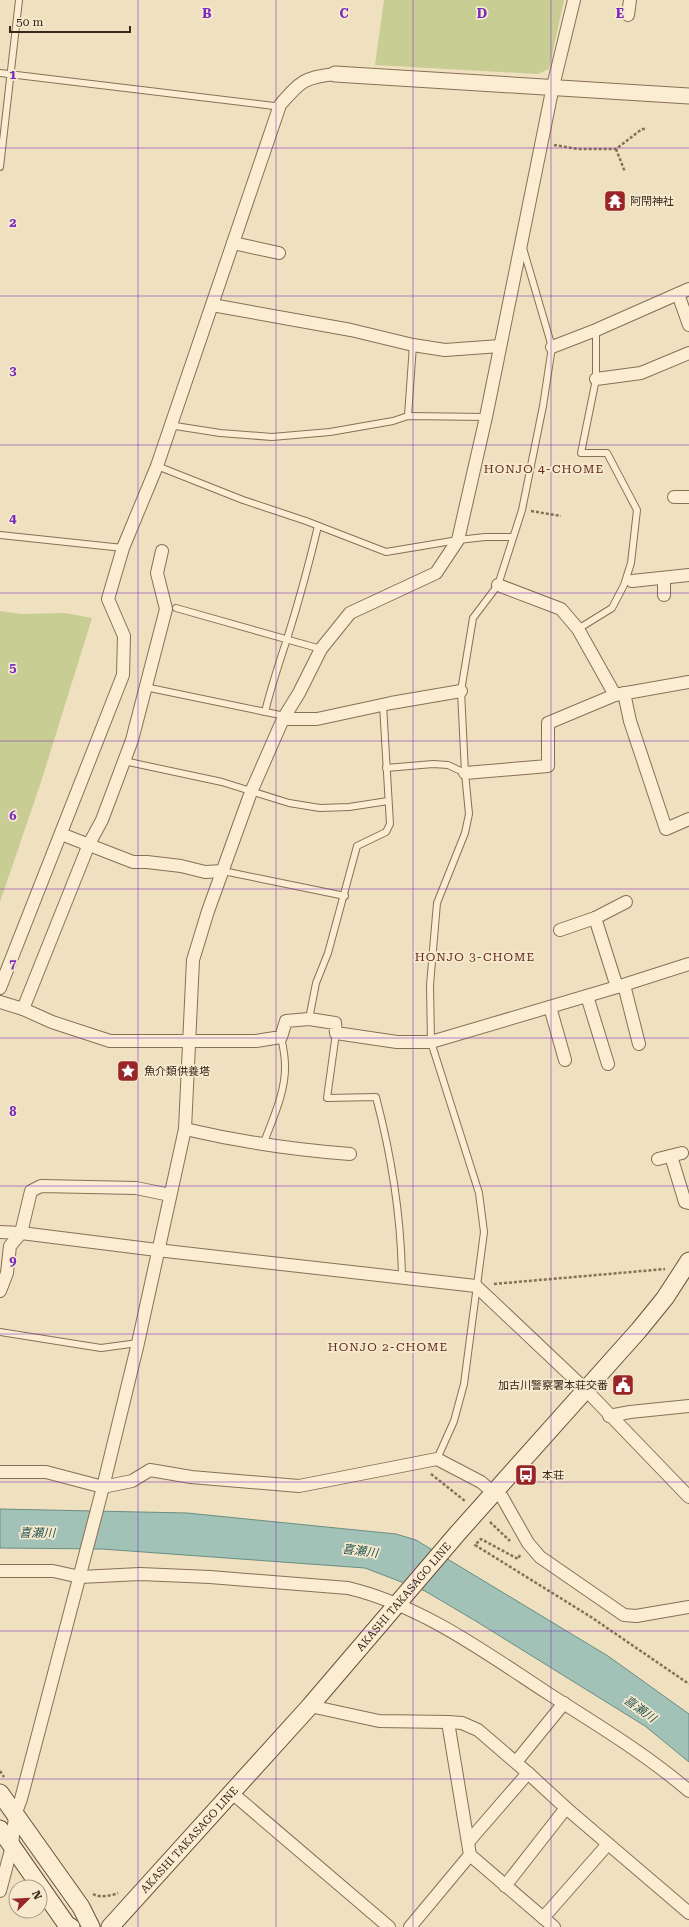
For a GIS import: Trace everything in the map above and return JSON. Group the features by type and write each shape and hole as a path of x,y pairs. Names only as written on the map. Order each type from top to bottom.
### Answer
{"main road":[{"name":"AKASHI TAKASAGO LINE","path":"110,1927 310,1706 457,1534 648,1319 688,1265"},
{"path":"0,1793 81,1908 91,1927"},
{"path":"0,1829 67,1924 71,1927"}],"street":[{"path":"0,1891 12,1846 15,1815 21,1799 80,1577 138,1343 157,1250 185,1129 193,960 208,911 224,871 251,792 284,718 299,694 321,649 350,613 436,573 458,540 486,417 553,86 574,0"},
{"path":"628,14 630,0"},
{"path":"0,988 123,675 124,636 108,599 123,548 157,466 169,425 212,305 280,104 298,84 313,76 335,74 553,86 689,96"},
{"path":"233,243 279,253"},
{"path":"552,347 596,330 684,292 689,325"},
{"path":"212,305 351,330 413,345 445,350 500,346"},
{"path":"596,379 641,373 689,353"},
{"path":"674,497 689,497"},
{"path":"23,1009 89,844 102,820 132,740 166,609 157,573 162,551"},
{"path":"632,581 689,575"},
{"path":"664,578 664,595"},
{"path":"498,585 561,609 578,629 620,694 666,829 689,819"},
{"path":"465,773 548,766 548,723 620,694 689,682"},
{"path":"284,718 317,719 461,691"},
{"path":"61,834 133,862 181,866 205,872 224,871"},
{"path":"560,930 595,918 626,902"},
{"path":"595,918 640,1044"},
{"path":"0,1002 23,1009 52,1022 110,1041 256,1041 281,1037 286,1021 309,1018 335,1023 336,1033 398,1042 431,1042 689,964"},
{"path":"587,996 608,1064"},
{"path":"550,1007 565,1060"},
{"path":"185,1129 263,1145 296,1150 350,1154"},
{"path":"658,1160 676,1154 685,1202 689,1203"},
{"path":"0,1291 6,1274 10,1246 21,1233 31,1191 40,1186 136,1188 170,1194"},
{"path":"0,1232 21,1233 476,1286 585,1389 609,1416 689,1497"},
{"path":"609,1416 630,1412 689,1406"},
{"path":"0,1472 46,1472 103,1487 132,1482 150,1470 192,1477 299,1486 437,1459 481,1482 494,1493 502,1497 528,1543 540,1557 624,1616 636,1616 689,1607"},
{"path":"0,1571 52,1571 80,1577 140,1574 210,1577 348,1588 399,1603 465,1639 603,1728 689,1791"},
{"path":"516,1762 564,1703"},
{"path":"310,1706 379,1721 462,1723 478,1730 516,1762 566,1808 689,1913"},
{"path":"410,1927 470,1855 469,1841 448,1722"},
{"path":"469,1841 528,1773"},
{"path":"232,1793 389,1927"},
{"path":"505,1886 566,1808"},
{"path":"543,1918 608,1844"},
{"path":"470,1855 554,1927"}],"lane":[{"path":"0,167 19,0"},
{"path":"0,73 274,106"},
{"path":"437,1459 454,1421 464,1384 484,1232 479,1193 431,1042 430,985 437,903 465,833 469,814 465,773 461,691 473,618 498,585 522,510 542,414 552,347 522,244"},
{"path":"578,629 612,608 624,585 631,563 637,510 607,453 582,453 596,379 596,330"},
{"path":"408,416 413,345"},
{"path":"169,425 220,433 272,438 330,432 393,421 408,416 486,417"},
{"path":"157,466 243,500 386,552 458,540 485,537 513,537"},
{"path":"264,712 275,671 287,640 318,526"},
{"path":"0,535 123,548"},
{"path":"176,608 321,649"},
{"path":"145,687 264,712 284,718"},
{"path":"309,1018 316,983 328,953 345,896 357,846 386,832 390,824 383,705"},
{"path":"124,761 222,782 289,803 320,808 350,807 388,801"},
{"path":"386,768 433,764 448,765 465,773"},
{"path":"224,871 345,896"},
{"path":"336,1033 328,1098 376,1097 389,1144 394,1173 401,1247 402,1278"},
{"path":"263,1145 281,1094 285,1073 285,1054 281,1037"},
{"path":"0,1332 101,1348 138,1343"}],"path":[{"path":"542,143 578,149 616,149 642,129 647,129"},
{"path":"616,149 625,172"},
{"path":"522,510 561,516"},
{"path":"476,1286 688,1265"},
{"path":"417,1463 467,1502"},
{"path":"490,1522 511,1542"},
{"path":"522,1553 518,1559 481,1539 475,1546 591,1617 689,1684"},
{"path":"91,1892 96,1896 111,1896 121,1892"}],"green space":[{"path":"384,0 564,0 549,69 538,74 375,65"},
{"path":"0,611 21,614 65,613 92,618 41,782 0,902"}],"water":[{"name":"喜瀬川","path":"0,1509 187,1513 396,1534 416,1540 608,1656 689,1714 689,1762 645,1726 474,1620 425,1591 365,1568 102,1549 0,1548"}],"place":[{"name":"阿閇神社","path":"615,201"},
{"name":"魚介類供養塔","path":"128,1071"},
{"name":"加古川警察署本荘交番","path":"623,1385"},
{"name":"本荘","path":"526,1475"}],"district":[{"name":"HONJO 4-CHOME","path":"544,469"},
{"name":"HONJO 3-CHOME","path":"475,957"},
{"name":"HONJO 2-CHOME","path":"388,1347"}]}
